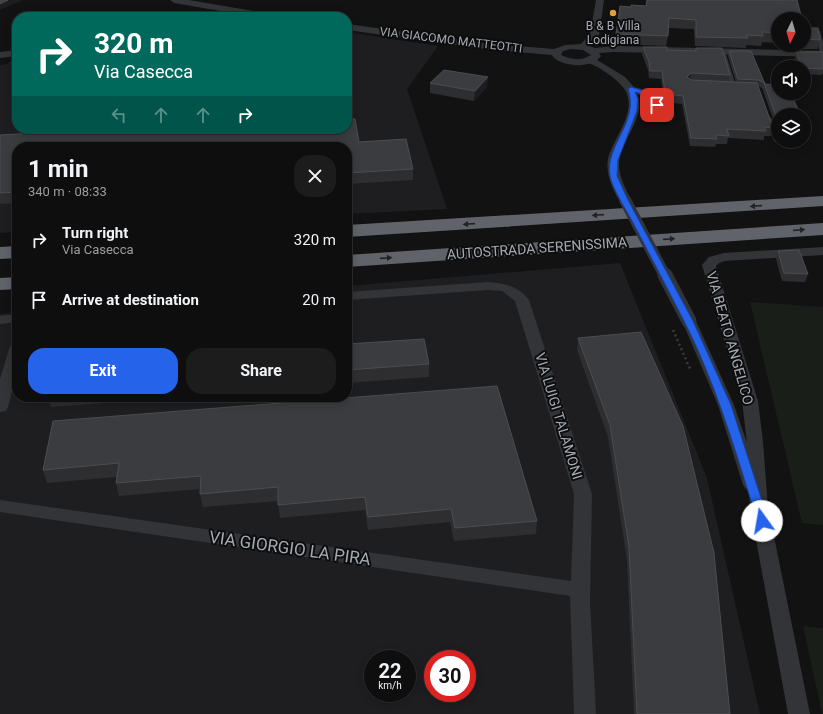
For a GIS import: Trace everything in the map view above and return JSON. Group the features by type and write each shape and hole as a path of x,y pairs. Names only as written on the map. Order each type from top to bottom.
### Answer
{"highway":[{"name":"AUTOSTRADA SERENISSIMA","path":"352,231 823,201"},
{"name":"AUTOSTRADA SERENISSIMA","path":"352,261 823,229"},
{"path":"0,253 12,252"},
{"path":"0,284 12,283"}],"street":[{"path":"174,0 242,12"},
{"path":"583,47 594,35 600,0"},
{"name":"VIA GIACOMO MATTEOTTI","path":"352,28 492,47 556,52"},
{"path":"594,51 596,56 590,60 578,62 566,60 557,56 556,52 563,47 569,46 583,47 594,51 614,49 823,54"},
{"path":"0,55 12,54"},
{"path":"590,60 617,76 631,89 645,93 657,105"},
{"path":"631,89 634,99 634,111 614,160 614,176 625,200 689,321 726,405 759,507"},
{"name":"VIA BEATO ANGELICO","path":"799,714 759,507 755,442 750,401 709,265 714,260 724,257 823,251"},
{"name":"VIA LUIGI TALAMONI","path":"352,296 488,286 505,287 514,291 522,300 583,494 580,590 584,714"},
{"path":"0,320 12,319"},
{"path":"0,407 4,369 12,355"},
{"name":"VIA GIORGIO LA PIRA","path":"0,506 580,590"}],"lane":[{"path":"817,30 823,54"},
{"path":"722,51 736,87 726,86"},
{"path":"768,115 771,124"}],"shaded area":[{"path":"352,33 438,46 407,89 447,209 352,214 352,142 12,142 12,232 0,233 0,65 8,64 12,59 12,134 352,134"},
{"path":"620,263 707,478 760,714 0,714 0,314 12,313 12,402 352,402 352,286"},
{"path":"750,302 823,307 823,525 802,523"},
{"path":"803,626 823,628 823,714 822,714"}],"building":[{"path":"0,0 8,0 0,4"},
{"path":"647,0 797,0 800,12 771,12 771,33 762,32 763,36 746,35 748,38 696,37 696,20 669,18 668,36 616,34 620,6 646,6"},
{"path":"811,28 818,28 820,40 811,39"},
{"path":"643,47 667,47 667,50 696,51 696,48 722,48 730,75 691,73 687,77 691,80 757,83 771,122 771,128 764,127 766,131 727,129 729,136 716,135 717,139 691,138 683,96 674,95 674,92 665,92 662,71 650,71 649,62"},
{"path":"729,51 751,51 765,84 771,84 771,100 794,100 797,108 773,108 764,83 759,80 738,79"},
{"path":"796,52 823,52 823,69 811,68 811,60 799,60"},
{"path":"444,70 488,77 475,91 430,83"},
{"path":"352,119 355,119 359,142 406,139 413,169 352,173 352,142 12,142 12,192 0,193 0,135 352,134"},
{"path":"799,250 808,274 784,273 778,251"},
{"path":"641,332 683,426 714,553 730,714 637,714 629,547 610,425 578,338"},
{"path":"424,339 429,364 352,370 352,344"},
{"path":"497,386 537,521 455,528 451,509 368,517 365,497 278,505 278,487 200,494 201,476 116,483 119,463 43,470 53,421 294,402 352,402 352,397"}],"place":[{"name":"B & B Villa Lodigiana","path":"613,13"}],"route":[{"path":"657,105 645,93 631,89 634,99 634,111 614,160 614,176 625,200 665,273 689,321 726,405 759,507 762,521"}]}
